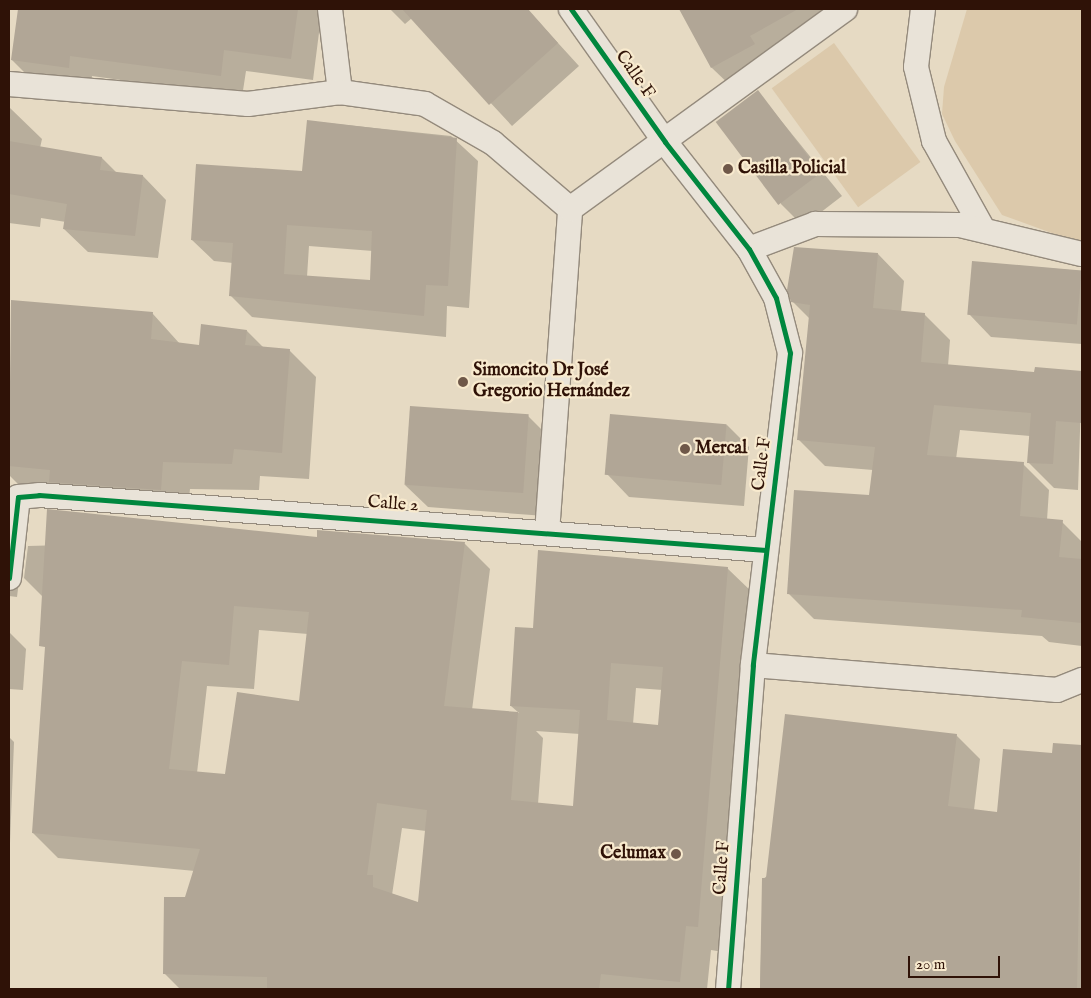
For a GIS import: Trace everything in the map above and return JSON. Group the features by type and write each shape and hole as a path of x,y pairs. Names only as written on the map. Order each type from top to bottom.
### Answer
{"street":[{"path":"330,9 340,92"},
{"name":"Calle F","path":"571,9 665,142 749,249 776,298 790,353 753,665 728,989"},
{"path":"570,209 665,142 845,9"},
{"path":"923,9 916,67 934,141 983,229"},
{"path":"9,84 248,104 340,92 425,104 493,144 570,209"},
{"path":"548,533 570,209"},
{"path":"749,249 815,224 983,229 1082,254"},
{"name":"Calle 2","path":"9,578 18,497 39,495 330,514 766,550"},
{"path":"753,665 1056,690 1082,680"}],"shaded area":[{"path":"967,9 1082,9 1082,244 1002,215 955,141 942,114 944,87"},
{"path":"834,43 920,162 858,207 772,88"}],"building":[{"path":"18,9 298,9 291,59 224,50 221,76 70,56 69,68 11,60"},
{"path":"402,9 528,9 558,43 489,105"},
{"path":"679,9 798,9 750,36 755,44 711,68"},
{"name":"Casilla Policial","path":"758,90 821,173 778,205 716,122"},
{"path":"307,120 457,138 448,286 426,285 424,316 229,296 233,243 191,240 196,164 302,171","holes":["287,225 372,231 370,280 284,274"]},
{"path":"9,141 102,157 100,170 143,175 135,236 63,229 67,204 9,194"},
{"path":"794,247 878,253 873,308 925,313 921,362 1034,372 1035,367 1082,371 1082,423 1056,421 1053,464 1027,463 1031,413 934,405 927,455 1024,462 1020,516 1063,520 1059,557 1082,559 1082,623 1021,617 1022,610 787,594 794,490 869,495 875,447 797,440 810,305 791,302 787,290"},
{"path":"972,261 1082,271 1077,324 967,315"},
{"path":"11,300 153,312 151,339 199,345 201,324 247,330 245,345 290,349 282,453 234,449 232,464 163,462 161,490 49,482 50,470 9,466"},
{"path":"410,406 529,414 523,493 404,485"},
{"path":"610,414 727,424 721,485 605,475"},
{"path":"47,509 317,537 317,530 465,542 444,706 518,712 511,800 573,806 580,710 510,706 515,627 533,628 538,550 728,567 698,927 686,926 680,982 601,974 599,989 267,989 267,977 163,974 164,897 185,897 200,849 32,833 45,647 39,646","holes":["234,606 309,612 299,701 237,692 225,774 169,769 182,661 229,665","611,663 663,667 658,725 607,720","377,803 427,810 418,902 373,887 373,875 367,875"]},
{"path":"785,714 957,734 948,806 997,812 1003,749 1052,753 1053,743 1082,745 1077,989 760,989 762,878 766,878"}],"cycle path":[{"path":"571,9 665,142 749,249 776,298 790,353 753,665 728,989"},
{"path":"9,578 18,497 39,495 766,550"}],"place":[{"name":"Casilla Policial","path":"728,169"},
{"name":"Simoncito Dr José Gregorio Hernández","path":"463,382"},
{"name":"Mercal","path":"685,449"},
{"name":"Celumax","path":"676,854"}]}
